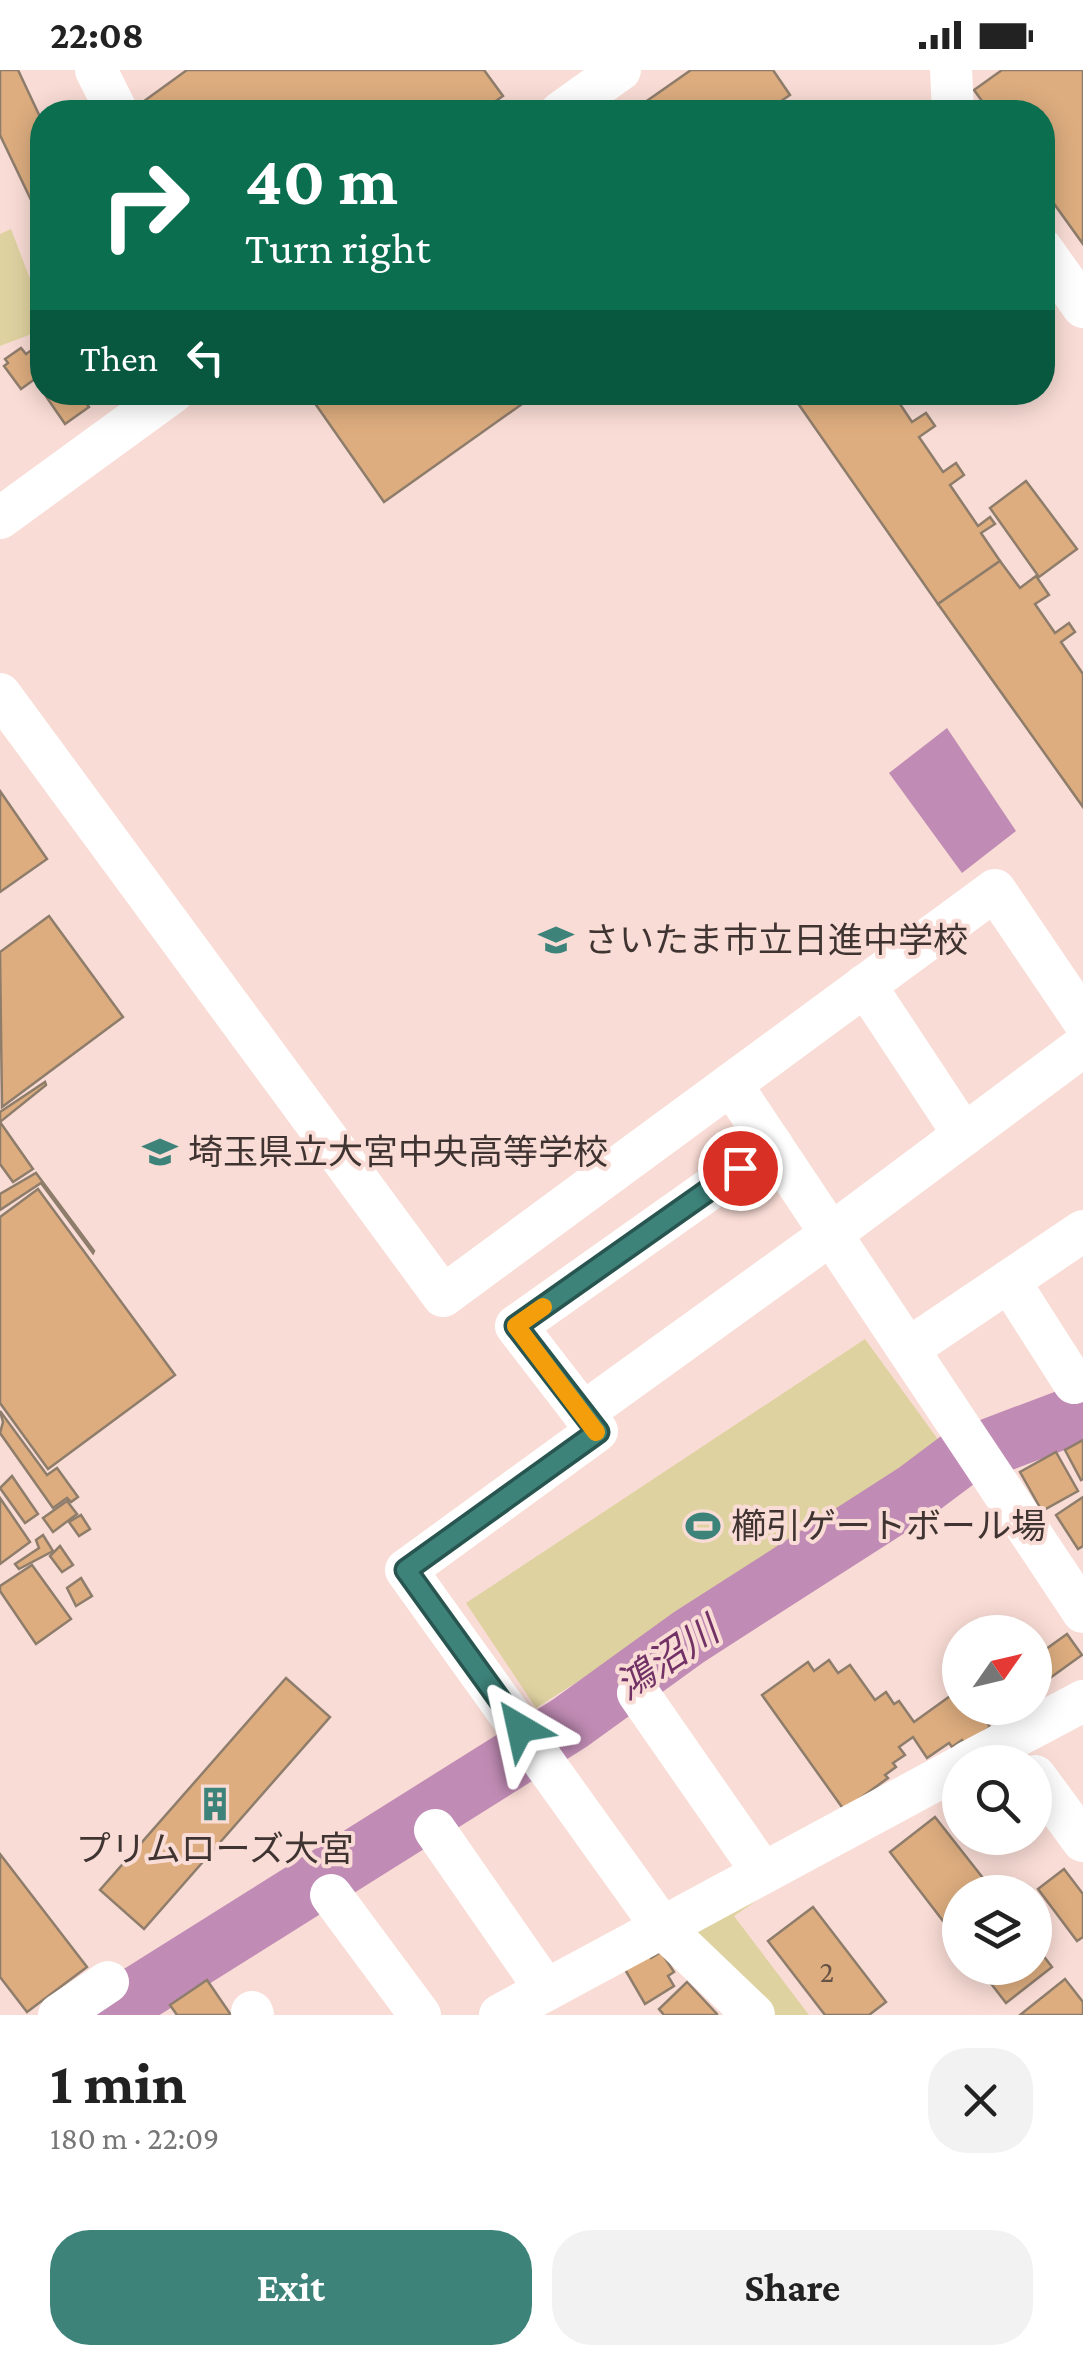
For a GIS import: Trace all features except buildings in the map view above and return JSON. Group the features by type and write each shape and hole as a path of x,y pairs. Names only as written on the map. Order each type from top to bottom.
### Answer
{"street":[{"path":"96,70 112,100"},
{"path":"578,100 620,70"},
{"path":"952,70 953,100"},
{"path":"1055,267 1083,307"},
{"path":"0,518 154,405"},
{"path":"0,694 443,1296 995,890 1083,1020"},
{"path":"865,986 964,1135"},
{"path":"583,1413 1083,1046"},
{"path":"731,1084 1083,1612"},
{"path":"754,2015 662,1927 406,1570 598,1432 516,1326 772,1145"},
{"path":"908,1349 1083,1230"},
{"path":"1009,1281 1074,1383"},
{"path":"638,1693 763,1873"},
{"path":"1026,1745 1083,1701"},
{"path":"436,1830 523,2006 942,1777"},
{"path":"1052,1799 1083,1841"},
{"path":"331,1896 420,2015"},
{"path":"58,2015 108,1982"}],"shaded area":[{"path":"11,229 30,279 30,335 0,346 0,234"},
{"path":"947,728 1016,831 962,873 889,773"},
{"name":"櫛引ゲートボール場","path":"865,1339 945,1449 536,1708 466,1603"},
{"path":"794,1875 734,1916 809,2015 758,2015 667,1928"}],"waterway":[{"name":"鴻沼川","path":"105,2015 570,1723 689,1637 915,1492 959,1459 1083,1412"}],"slow traffic":[{"path":"543,1307 516,1326 596,1432"}],"place":[{"name":"さいたま市立日進中学校","path":"556,940"},
{"name":"埼玉県立大宮中央高等学校","path":"160,1152"},
{"name":"櫛引ゲートボール場","path":"703,1526"},
{"name":"プリムローズ大宮","path":"215,1804"}],"route":[{"path":"520,1728 406,1570 598,1432 516,1326 740,1168"}]}
